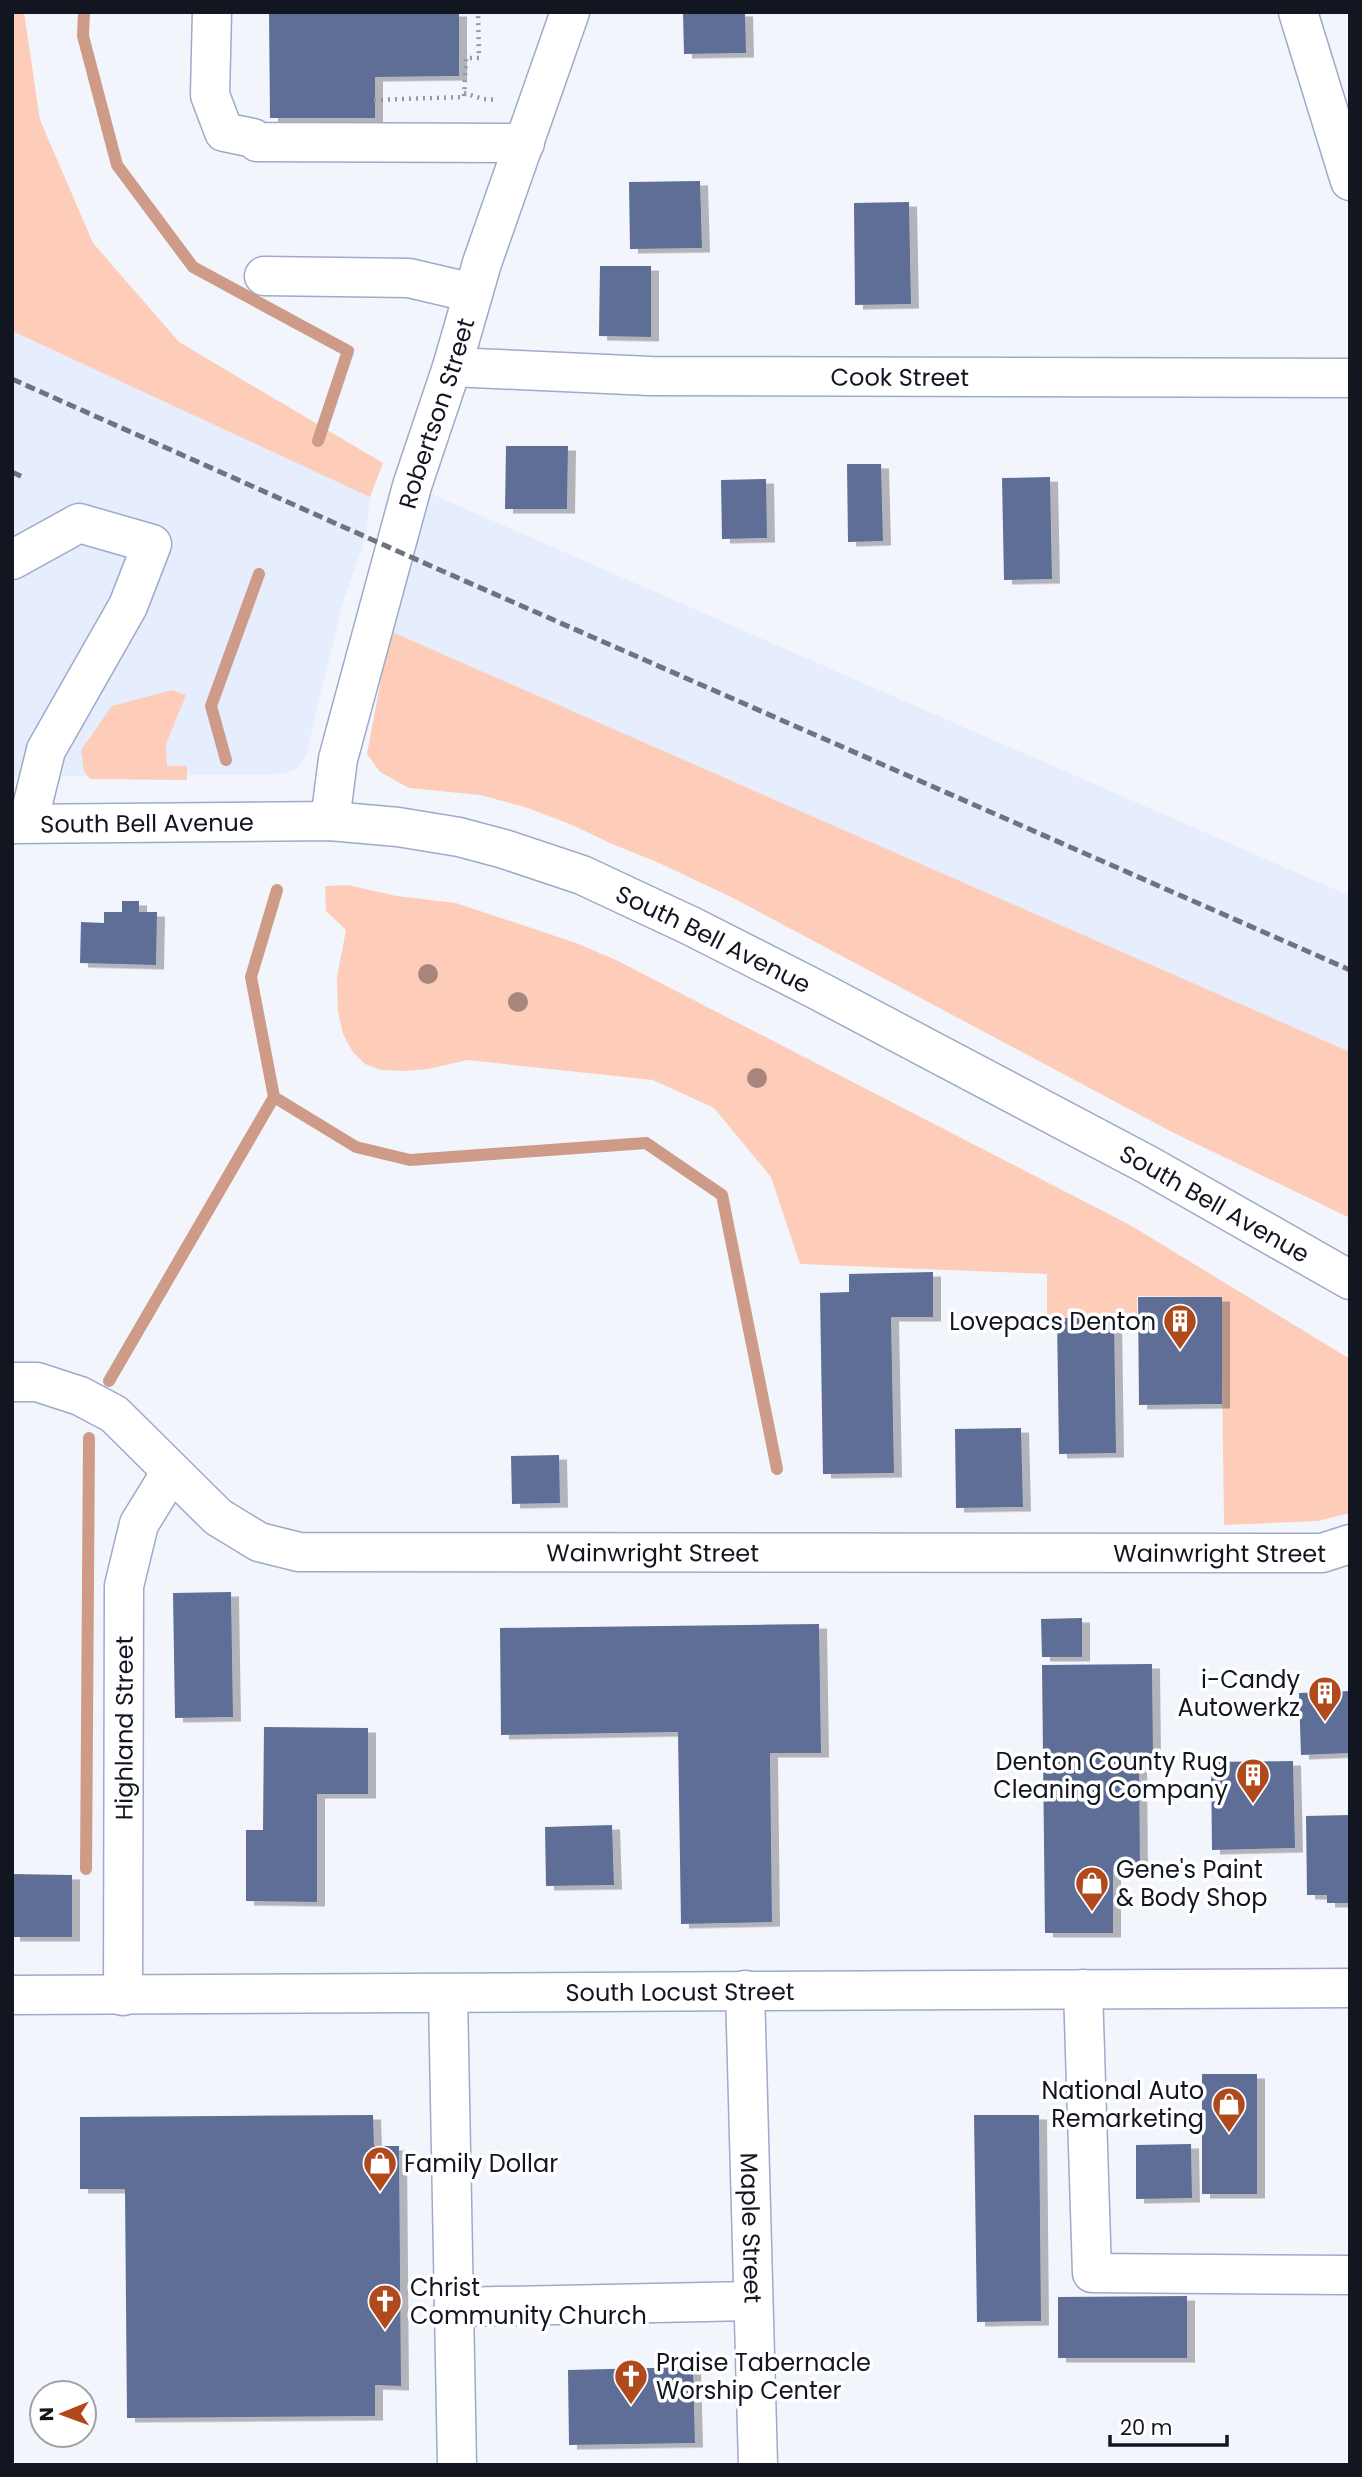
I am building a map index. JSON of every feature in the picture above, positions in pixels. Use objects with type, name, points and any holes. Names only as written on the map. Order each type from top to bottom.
[{"type":"street","points":[[212,12],[210,95],[224,132],[253,138],[257,142],[525,143]]},
{"type":"street","name":"Robertson Street","points":[[330,821],[338,759],[412,486],[452,367],[473,293],[570,12]]},
{"type":"street","points":[[1298,12],[1350,181]]},
{"type":"street","points":[[264,276],[409,278],[473,293]]},
{"type":"street","name":"Cook Street","points":[[452,367],[650,376],[1350,378]]},
{"type":"street","points":[[12,561],[79,523],[152,544],[128,606],[46,750],[20,823]]},
{"type":"street","name":"South Bell Avenue","points":[[20,823],[330,821],[398,827],[458,836],[582,875],[817,990],[1148,1165],[1350,1280]]},
{"type":"street","name":"Wainwright Street","points":[[12,1382],[37,1382],[80,1396],[114,1414],[218,1517],[259,1542],[299,1552],[1321,1553],[1350,1544]]},
{"type":"street","name":"Highland Street","points":[[123,1996],[124,1586],[139,1524],[171,1472]]},
{"type":"street","name":"South Locust Street","points":[[12,1995],[1350,1988]]},
{"type":"street","points":[[1083,1989],[1093,2273],[1350,2275]]},
{"type":"street","name":"Maple Street","points":[[745,1990],[758,2465]]},
{"type":"street","points":[[448,1994],[457,2465]]},
{"type":"street","points":[[454,2307],[753,2301]]},
{"type":"path","points":[[374,100],[464,97],[466,58],[479,58],[478,12]]},
{"type":"path","points":[[464,93],[498,100]]},
{"type":"shaded area","points":[[12,12],[24,12],[40,120],[93,243],[179,342],[383,463],[370,497],[12,331]]},
{"type":"shaded area","points":[[12,331],[370,497],[366,537],[342,605],[306,755],[296,769],[283,774],[12,777]]},
{"type":"shaded area","points":[[427,492],[1350,896],[1350,1052],[390,631]]},
{"type":"shaded area","points":[[390,631],[1350,1052],[1350,1218],[1172,1132],[733,898],[657,862],[525,807],[480,795],[409,788],[380,772],[367,754]]},
{"type":"shaded area","points":[[172,690],[186,695],[166,744],[167,766],[187,766],[187,780],[90,779],[84,771],[81,750],[112,706]]},
{"type":"shaded area","points":[[348,885],[396,896],[456,903],[576,943],[616,960],[1130,1225],[1350,1359],[1350,1513],[1318,1521],[1224,1525],[1221,1297],[1137,1296],[1137,1316],[1047,1318],[1047,1274],[800,1264],[771,1177],[714,1108],[653,1080],[467,1060],[429,1069],[404,1071],[381,1070],[365,1064],[352,1051],[343,1034],[338,1012],[337,977],[346,930],[326,911],[325,886]]},
{"type":"building","points":[[269,12],[459,12],[459,76],[375,77],[375,118],[270,118]]},
{"type":"building","points":[[683,12],[745,12],[746,53],[684,54]]},
{"type":"building","points":[[700,181],[702,248],[630,249],[629,182]]},
{"type":"building","points":[[909,202],[911,304],[855,305],[854,203]]},
{"type":"building","points":[[600,266],[651,266],[651,337],[599,336]]},
{"type":"building","points":[[506,446],[568,446],[567,509],[505,509]]},
{"type":"building","points":[[847,464],[881,464],[883,541],[848,542]]},
{"type":"building","points":[[1050,477],[1052,579],[1004,580],[1002,478]]},
{"type":"building","points":[[766,479],[767,538],[722,539],[721,480]]},
{"type":"building","points":[[122,901],[139,901],[139,912],[157,912],[156,965],[80,963],[81,922],[104,923],[104,912],[122,912]]},
{"type":"building","points":[[933,1272],[933,1317],[891,1317],[894,1473],[823,1474],[820,1293],[849,1292],[849,1274]]},
{"type":"building","name":"Lovepacs Denton","points":[[1138,1297],[1222,1297],[1222,1404],[1139,1405]]},
{"type":"building","points":[[1114,1317],[1116,1453],[1059,1454],[1057,1318]]},
{"type":"building","points":[[1021,1428],[1023,1507],[956,1508],[955,1429]]},
{"type":"building","points":[[559,1455],[560,1503],[512,1504],[511,1456]]},
{"type":"building","points":[[231,1592],[233,1717],[175,1718],[173,1593]]},
{"type":"building","points":[[1082,1618],[1082,1657],[1042,1657],[1041,1619]]},
{"type":"building","points":[[819,1624],[821,1753],[770,1753],[772,1922],[681,1924],[678,1732],[501,1735],[500,1628]]},
{"type":"building","points":[[1152,1664],[1153,1756],[1139,1756],[1140,1870],[1113,1870],[1113,1933],[1045,1933],[1042,1665]]},
{"type":"building","name":"i-Candy Autowerkz","points":[[1350,1691],[1350,1753],[1301,1755],[1299,1693]]},
{"type":"building","points":[[264,1727],[368,1728],[368,1794],[317,1794],[317,1902],[246,1901],[246,1830],[263,1830]]},
{"type":"building","name":"Denton County Rug Cleaning Company","points":[[1293,1761],[1295,1848],[1212,1850],[1211,1762]]},
{"type":"building","points":[[1350,1815],[1350,1903],[1327,1903],[1327,1895],[1307,1895],[1306,1816]]},
{"type":"building","points":[[612,1825],[614,1885],[546,1886],[545,1827]]},
{"type":"building","points":[[12,1874],[72,1875],[72,1937],[12,1937]]},
{"type":"building","name":"National Auto Remarketing","points":[[1202,2074],[1257,2074],[1257,2194],[1202,2194]]},
{"type":"building","points":[[373,2115],[374,2146],[399,2146],[401,2386],[375,2385],[375,2416],[127,2418],[125,2189],[80,2189],[80,2117]]},
{"type":"building","points":[[974,2115],[1039,2115],[1041,2321],[977,2322]]},
{"type":"building","points":[[1191,2144],[1192,2198],[1136,2199],[1136,2145]]},
{"type":"building","points":[[1187,2296],[1187,2358],[1058,2358],[1058,2297]]},
{"type":"building","name":"Praise Tabernacle Worship Center","points":[[693,2367],[695,2443],[569,2445],[568,2370]]},
{"type":"waterway","points":[[84,12],[83,36],[117,165],[193,267],[348,351],[318,441]]},
{"type":"waterway","points":[[226,760],[211,706],[259,574]]},
{"type":"waterway","points":[[277,890],[251,977],[274,1097],[356,1147],[410,1160],[646,1143],[722,1195],[777,1469]]},
{"type":"waterway","points":[[109,1381],[274,1097]]},
{"type":"waterway","points":[[86,1869],[89,1438]]},
{"type":"railway","points":[[12,379],[1350,970]]},
{"type":"railway","points":[[12,472],[25,478]]},
{"type":"place","name":"Lovepacs Denton","points":[[1180,1351]]},
{"type":"place","name":"i-Candy Autowerkz","points":[[1325,1723]]},
{"type":"place","name":"Denton County Rug Cleaning Company","points":[[1253,1805]]},
{"type":"place","name":"Gene's Paint & Body Shop","points":[[1092,1913]]},
{"type":"place","name":"National Auto Remarketing","points":[[1229,2134]]},
{"type":"place","name":"Family Dollar","points":[[380,2193]]},
{"type":"place","name":"Christ Community Church","points":[[385,2331]]},
{"type":"place","name":"Praise Tabernacle Worship Center","points":[[631,2406]]}]
